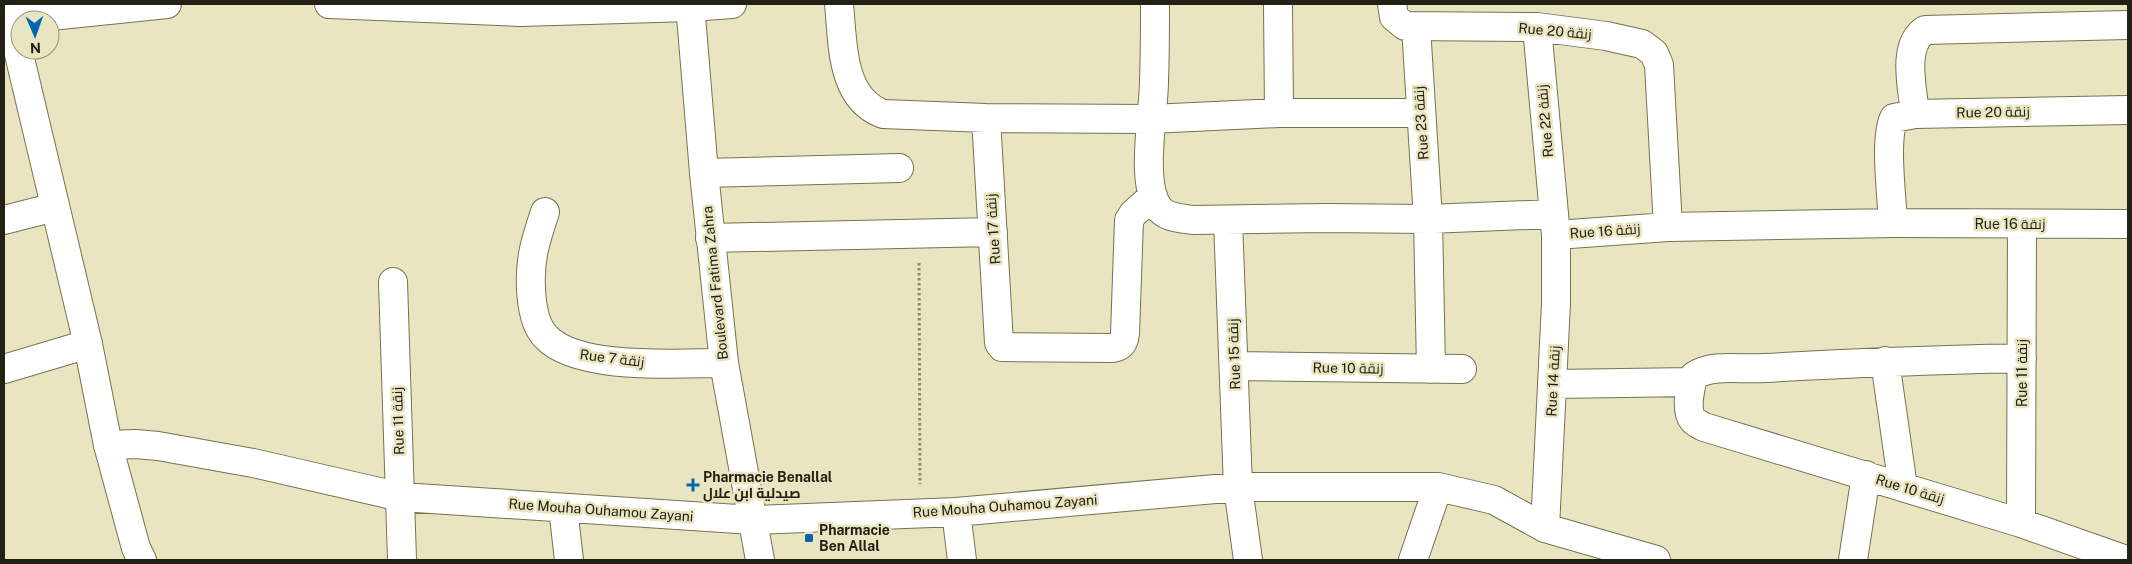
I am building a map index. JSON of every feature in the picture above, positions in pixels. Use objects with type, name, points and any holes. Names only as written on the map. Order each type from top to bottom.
[{"type":"street","points":[[142,560],[136,548],[108,445],[88,344],[9,12],[167,4]]},
{"type":"street","points":[[329,4],[521,8],[732,4]]},
{"type":"street","points":[[839,4],[845,65],[853,87],[869,109],[882,114],[986,118],[1151,119],[1280,113],[1420,113]]},
{"type":"street","points":[[1153,196],[1149,154],[1154,83],[1155,4]]},
{"type":"street","points":[[1278,4],[1280,113]]},
{"type":"street","points":[[1392,4],[1394,17],[1398,22],[1405,26],[1416,27]]},
{"type":"street","name":"Boulevard Fatima Zahra","points":[[690,6],[710,238],[724,363],[760,560]]},
{"type":"street","points":[[1915,114],[1911,62],[1913,46],[1925,30],[2128,25]]},
{"type":"street","name":"Rue 20 زنقة","points":[[1416,27],[1537,27],[1606,36],[1642,44],[1654,53],[1660,65],[1662,88],[1668,227]]},
{"type":"street","name":"Rue 23 زنقة","points":[[1416,27],[1428,219],[1431,369]]},
{"type":"street","name":"Rue 22 زنقة","points":[[1537,27],[1555,225]]},
{"type":"street","name":"Rue 20 زنقة","points":[[1893,223],[1890,153],[1894,118],[1915,114],[2128,110]]},
{"type":"street","name":"Rue 17 زنقة","points":[[986,118],[1000,340],[1002,347],[1005,349],[1118,347],[1122,344],[1125,334],[1129,220],[1136,210],[1153,196]]},
{"type":"street","points":[[704,173],[899,168]]},
{"type":"street","name":"Rue 16 زنقة","points":[[1153,196],[1158,208],[1171,216],[1192,220],[1428,219],[1555,225],[1668,227],[1893,223],[2128,224]]},
{"type":"street","points":[[4,220],[55,206]]},
{"type":"street","name":"Rue 7 زنقة","points":[[545,212],[534,250],[531,287],[534,315],[545,337],[565,352],[602,360],[653,364],[724,363]]},
{"type":"street","name":"Rue 15 زنقة","points":[[1228,220],[1238,487],[1248,560]]},
{"type":"street","name":"Rue 11 زنقة","points":[[2021,523],[2022,224]]},
{"type":"street","name":"Rue 14 زنقة","points":[[1546,528],[1556,303],[1555,225]]},
{"type":"street","points":[[710,238],[993,232]]},
{"type":"street","name":"Rue 11 زنقة","points":[[393,282],[402,560]]},
{"type":"street","points":[[4,369],[88,344]]},
{"type":"street","points":[[1553,384],[1692,382],[1694,376],[1701,371],[1711,369],[1751,369],[1885,361],[2022,358]]},
{"type":"street","points":[[1885,361],[1903,487]]},
{"type":"street","name":"Rue 10 زنقة","points":[[1234,366],[1462,369]]},
{"type":"street","name":"Rue 10 زنقة","points":[[1692,382],[1690,411],[1693,421],[1704,427],[2021,523],[2126,560]]},
{"type":"street","name":"Rue Mouha Ouhamou Zayani","points":[[108,445],[136,444],[158,446],[253,463],[401,497],[754,520],[956,512],[1238,487],[1438,487],[1494,500],[1546,528],[1656,560]]},
{"type":"street","points":[[1853,560],[1866,476]]},
{"type":"street","points":[[1413,560],[1438,487]]},
{"type":"street","points":[[563,508],[569,560]]},
{"type":"street","points":[[956,512],[962,560]]},
{"type":"path","points":[[919,233],[920,512]]},
{"type":"place","name":"Pharmacie Benallal صيدلية ابن علال","points":[[693,485]]},
{"type":"place","name":"Pharmacie Ben Allal","points":[[809,538]]}]
